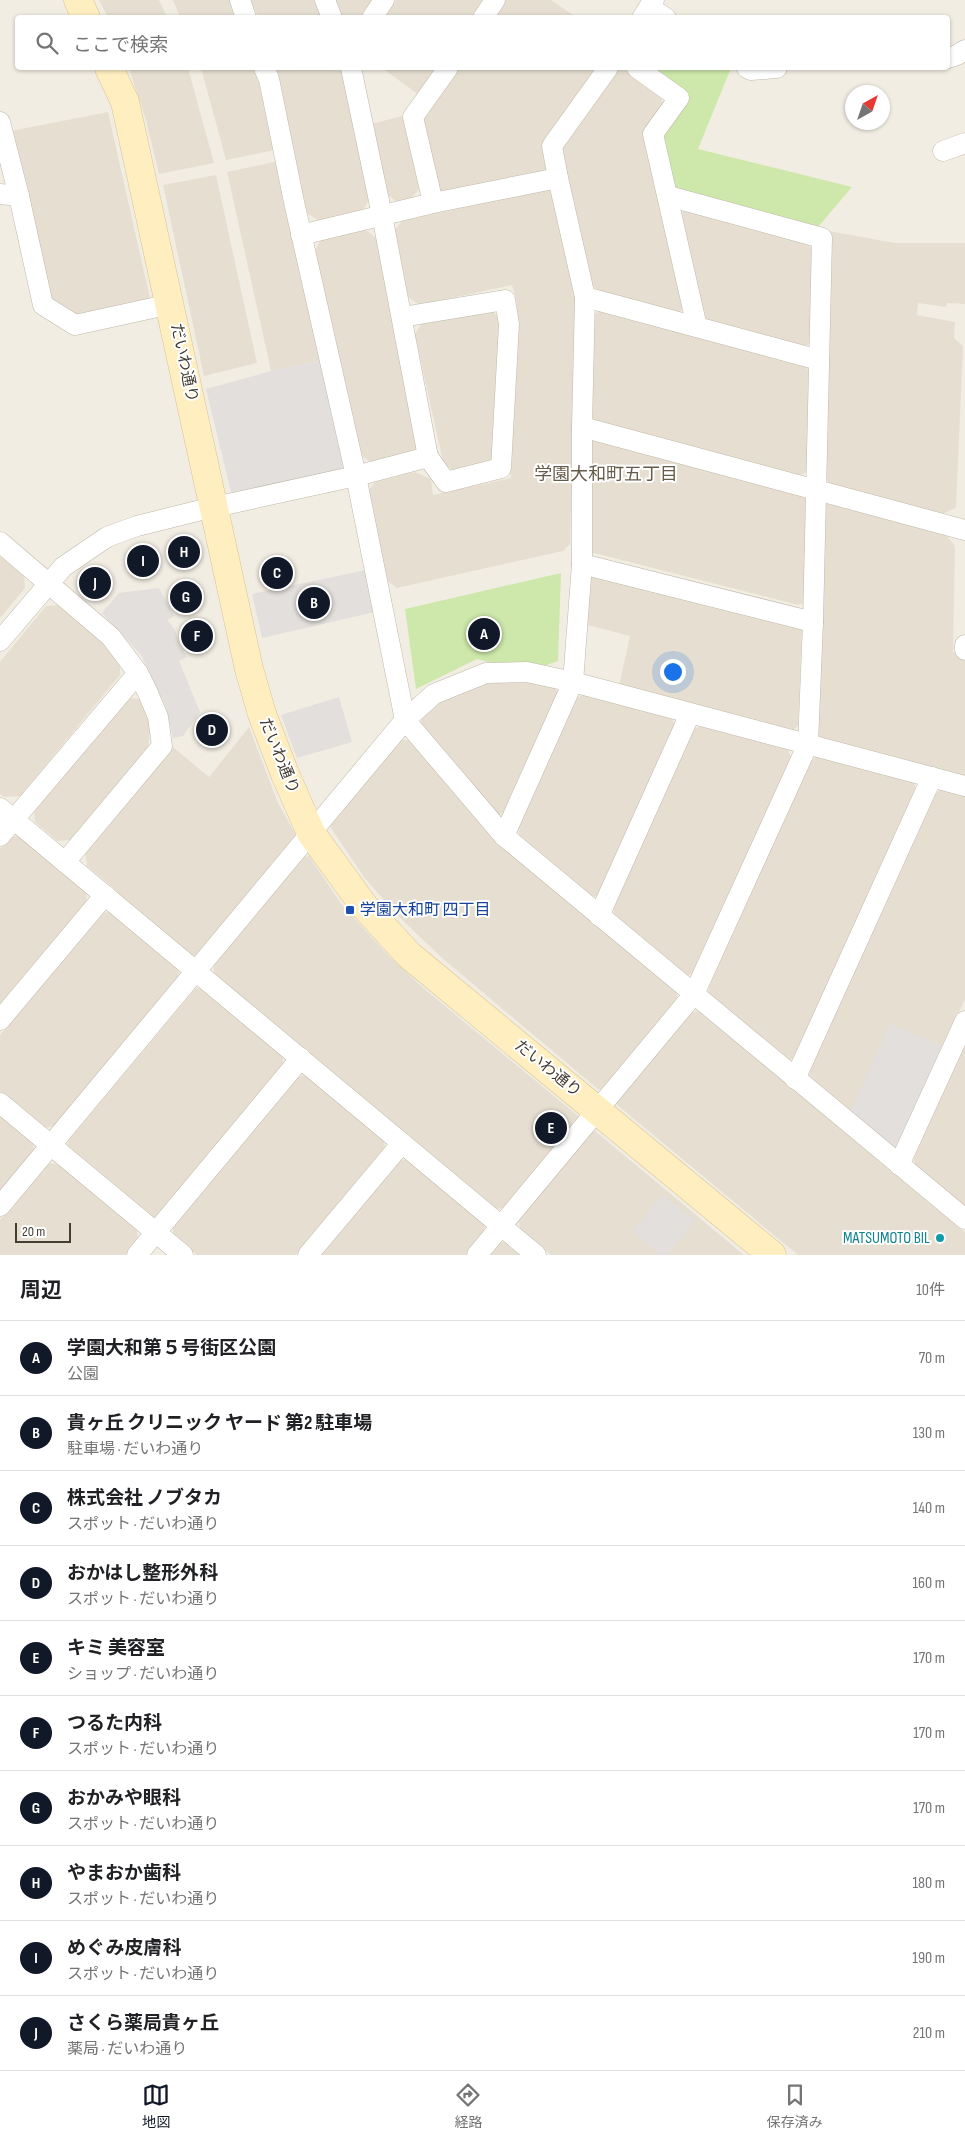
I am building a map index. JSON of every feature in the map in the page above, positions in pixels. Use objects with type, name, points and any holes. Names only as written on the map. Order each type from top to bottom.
[{"type":"street","points":[[78,0],[85,15]]},
{"type":"street","points":[[240,0],[245,15]]},
{"type":"street","points":[[325,0],[331,15]]},
{"type":"street","points":[[374,15],[384,0]]},
{"type":"street","points":[[485,15],[495,0]]},
{"type":"street","points":[[648,8],[661,15]]},
{"type":"street","points":[[950,57],[965,50]]},
{"type":"street","name":"だいわ通り","points":[[110,70],[125,102],[171,304],[247,660],[262,714],[285,774],[311,833],[364,906],[409,955],[772,1255]]},
{"type":"street","points":[[265,70],[269,79],[301,235],[356,476],[405,720],[504,836],[965,1219]]},
{"type":"street","points":[[351,70],[382,215],[428,457],[446,482],[501,468],[509,324],[505,300],[402,317]]},
{"type":"street","points":[[433,203],[413,118],[447,70]]},
{"type":"street","points":[[504,836],[573,682],[582,564],[582,427],[585,297],[552,146],[607,70]]},
{"type":"street","points":[[640,70],[679,98],[653,134],[697,327]]},
{"type":"street","points":[[0,122],[10,195],[43,305],[75,325],[171,304]]},
{"type":"street","points":[[943,151],[965,143]]},
{"type":"street","points":[[301,235],[433,203],[558,178]]},
{"type":"street","points":[[477,1255],[694,994],[808,744],[813,622],[814,489],[822,238],[668,196]]},
{"type":"street","points":[[585,297],[819,360]]},
{"type":"street","points":[[582,427],[965,530]]},
{"type":"street","points":[[0,641],[48,582],[63,567],[107,537],[137,526],[356,476],[428,457]]},
{"type":"street","points":[[0,542],[111,637],[138,673],[158,717],[162,746],[65,862]]},
{"type":"street","points":[[582,564],[813,622]]},
{"type":"street","points":[[0,1206],[405,720],[434,694],[486,673],[527,672],[573,682],[965,786]]},
{"type":"street","points":[[0,836],[7,814],[138,673]]},
{"type":"street","points":[[599,916],[690,714]]},
{"type":"street","points":[[795,1079],[932,777]]},
{"type":"street","points":[[7,814],[536,1255]]},
{"type":"street","points":[[0,1020],[105,895]]},
{"type":"street","points":[[899,1165],[965,1021]]},
{"type":"street","points":[[137,1255],[301,1058]]},
{"type":"street","points":[[0,1103],[183,1255]]},
{"type":"street","points":[[308,1255],[402,1143]]},
{"type":"shaded area","points":[[99,0],[159,0],[166,15],[107,15]]},
{"type":"shaded area","points":[[173,0],[231,0],[237,15],[179,15]]},
{"type":"shaded area","points":[[250,0],[314,0],[321,15],[257,15]]},
{"type":"shaded area","points":[[332,0],[374,0],[363,15],[338,15]]},
{"type":"shaded area","points":[[396,0],[485,0],[474,15],[386,15]]},
{"type":"shaded area","points":[[505,0],[551,0],[573,15],[495,15]]},
{"type":"shaded area","points":[[130,70],[189,70],[214,163],[159,174],[146,120]]},
{"type":"shaded area","points":[[202,70],[255,70],[275,150],[226,160]]},
{"type":"shaded area","points":[[274,70],[342,70],[370,198],[362,212],[319,221],[307,213]]},
{"type":"shaded area","points":[[385,70],[437,70],[419,95]]},
{"type":"shaded area","points":[[456,70],[596,70],[548,168],[543,174],[438,193],[421,120]]},
{"type":"shaded area","points":[[615,70],[625,70],[662,99],[683,309],[678,313],[600,294],[590,282],[561,147]]},
{"type":"shaded area","points":[[108,112],[151,303],[75,320],[49,303],[11,131]]},
{"type":"shaded area","points":[[402,116],[419,189],[409,201],[399,203],[389,196],[371,124]]},
{"type":"shaded area","points":[[278,161],[322,360],[271,371],[227,172]]},
{"type":"shaded area","points":[[216,175],[257,363],[204,376],[163,185]]},
{"type":"shaded area","points":[[547,189],[554,194],[576,300],[570,544],[563,551],[397,588],[387,581],[367,492],[375,482],[415,472],[431,479],[433,495],[511,478],[517,304],[512,285],[419,305],[407,296],[393,232],[402,221]]},
{"type":"shaded area","points":[[684,211],[806,243],[812,249],[810,344],[804,346],[708,323],[703,316],[680,215]]},
{"type":"shaded area","points":[[365,229],[376,238],[421,442],[413,453],[371,462],[360,455],[315,251],[321,239]]},
{"type":"shaded area","points":[[829,231],[895,243],[965,243],[965,304],[947,303],[946,307],[918,303],[917,315],[955,322],[954,338],[963,346],[956,508],[942,514],[829,483],[824,474]]},
{"type":"shaded area","points":[[487,309],[499,316],[496,454],[486,467],[455,472],[443,462],[415,334],[422,323]]},
{"type":"shaded area","points":[[599,311],[805,364],[809,372],[808,472],[799,475],[597,423],[591,416],[593,316]]},
{"type":"shaded area","points":[[322,360],[345,463],[340,472],[232,496],[206,389],[271,371]]},
{"type":"shaded area","points":[[593,438],[800,492],[806,500],[804,603],[798,605],[590,552],[589,442]]},
{"type":"shaded area","points":[[828,501],[944,532],[955,546],[953,652],[965,655],[965,778],[821,740],[816,734],[823,505]]},
{"type":"shaded area","points":[[0,554],[24,574],[25,588],[0,618]]},
{"type":"shaded area","points":[[590,569],[802,629],[798,725],[792,732],[619,686],[630,636],[584,624]]},
{"type":"shaded area","points":[[366,570],[375,612],[262,638],[252,594]]},
{"type":"shaded area","points":[[159,588],[174,616],[167,620],[175,630],[180,646],[187,657],[179,661],[200,712],[183,736],[173,738],[166,707],[141,655],[102,613],[119,593]]},
{"type":"shaded area","points":[[61,605],[101,637],[120,659],[120,675],[20,796],[4,797],[0,794],[0,662],[46,606]]},
{"type":"shaded area","points":[[528,682],[555,687],[558,695],[504,813],[497,815],[421,726],[421,718],[440,702],[477,685]]},
{"type":"shaded area","points":[[583,695],[671,717],[675,725],[598,896],[590,897],[520,838],[518,827],[577,698]]},
{"type":"shaded area","points":[[339,697],[352,742],[297,758],[281,715]]},
{"type":"shaded area","points":[[126,698],[142,699],[150,728],[148,748],[71,840],[57,841],[35,822],[34,809]]},
{"type":"shaded area","points":[[702,726],[788,749],[791,757],[694,973],[686,976],[615,917],[613,908],[693,729]]},
{"type":"shaded area","points":[[249,727],[278,803],[297,837],[198,955],[189,956],[118,896],[117,891],[87,866],[85,851],[173,747],[209,777]]},
{"type":"shaded area","points":[[401,740],[410,740],[676,991],[678,1001],[604,1089],[599,1090],[442,958],[397,915],[364,877],[331,828],[331,824]]},
{"type":"shaded area","points":[[816,757],[914,782],[916,790],[794,1059],[788,1060],[708,993],[709,986],[810,762]]},
{"type":"shaded area","points":[[941,789],[965,796],[965,999],[899,1144],[892,1147],[810,1079],[809,1069],[934,795]]},
{"type":"shaded area","points":[[19,836],[86,892],[87,902],[0,1006],[0,849],[10,837]]},
{"type":"shaded area","points":[[309,856],[342,905],[389,956],[422,987],[578,1116],[577,1121],[504,1208],[496,1209],[214,973],[214,965],[304,857]]},
{"type":"shaded area","points":[[111,912],[178,968],[179,978],[55,1126],[44,1128],[0,1091],[0,1035],[102,913]]},
{"type":"shaded area","points":[[196,988],[204,989],[282,1055],[284,1065],[156,1217],[151,1217],[68,1147],[68,1141]]},
{"type":"shaded area","points":[[700,1011],[965,1232],[965,1255],[798,1255],[616,1104],[617,1100],[692,1012]]},
{"type":"shaded area","points":[[890,1023],[943,1046],[898,1147],[891,1147],[850,1113]]},
{"type":"shaded area","points":[[965,1043],[965,1206],[916,1167],[913,1157]]},
{"type":"shaded area","points":[[307,1075],[384,1140],[385,1149],[296,1255],[197,1255],[173,1235],[173,1226],[298,1076]]},
{"type":"shaded area","points":[[0,1115],[33,1143],[34,1151],[0,1192]]},
{"type":"shaded area","points":[[595,1131],[744,1255],[551,1255],[520,1229],[519,1221],[591,1132]]},
{"type":"shaded area","points":[[399,1160],[409,1160],[484,1223],[485,1233],[466,1255],[319,1255]]},
{"type":"shaded area","points":[[48,1163],[59,1164],[137,1229],[138,1239],[125,1255],[0,1255],[0,1220]]},
{"type":"shaded area","points":[[662,1195],[695,1220],[667,1255],[660,1255],[632,1231]]},
{"type":"shaded area","points":[[507,1242],[523,1255],[489,1255],[499,1243]]},
{"type":"green space","points":[[655,70],[730,70],[698,149],[852,187],[818,227],[680,190],[673,185],[662,138],[687,100]]},
{"type":"green space","points":[[561,573],[558,661],[527,672],[477,659],[416,689],[405,609]]},
{"type":"place","name":"やまおか歯科","points":[[184,552]]},
{"type":"place","name":"めぐみ皮膚科","points":[[143,561]]},
{"type":"place","name":"株式会社 ノブタカ","points":[[277,573]]},
{"type":"place","name":"さくら薬局貴ヶ丘","points":[[95,583]]},
{"type":"place","name":"おかみや眼科","points":[[186,597]]},
{"type":"place","name":"貴ヶ丘 クリニック ヤード 第2 駐車場","points":[[314,603]]},
{"type":"place","name":"学園大和第５号街区公園","points":[[484,634]]},
{"type":"place","name":"つるた内科","points":[[197,636]]},
{"type":"place","name":"おかはし整形外科","points":[[212,730]]},
{"type":"place","name":"学園大和町 四丁目","points":[[350,910]]},
{"type":"place","name":"キミ 美容室","points":[[551,1128]]},
{"type":"place","name":"MATSUMOTO BIL","points":[[940,1238]]},
{"type":"district","name":"学園大和町五丁目","points":[[606,474]]}]
